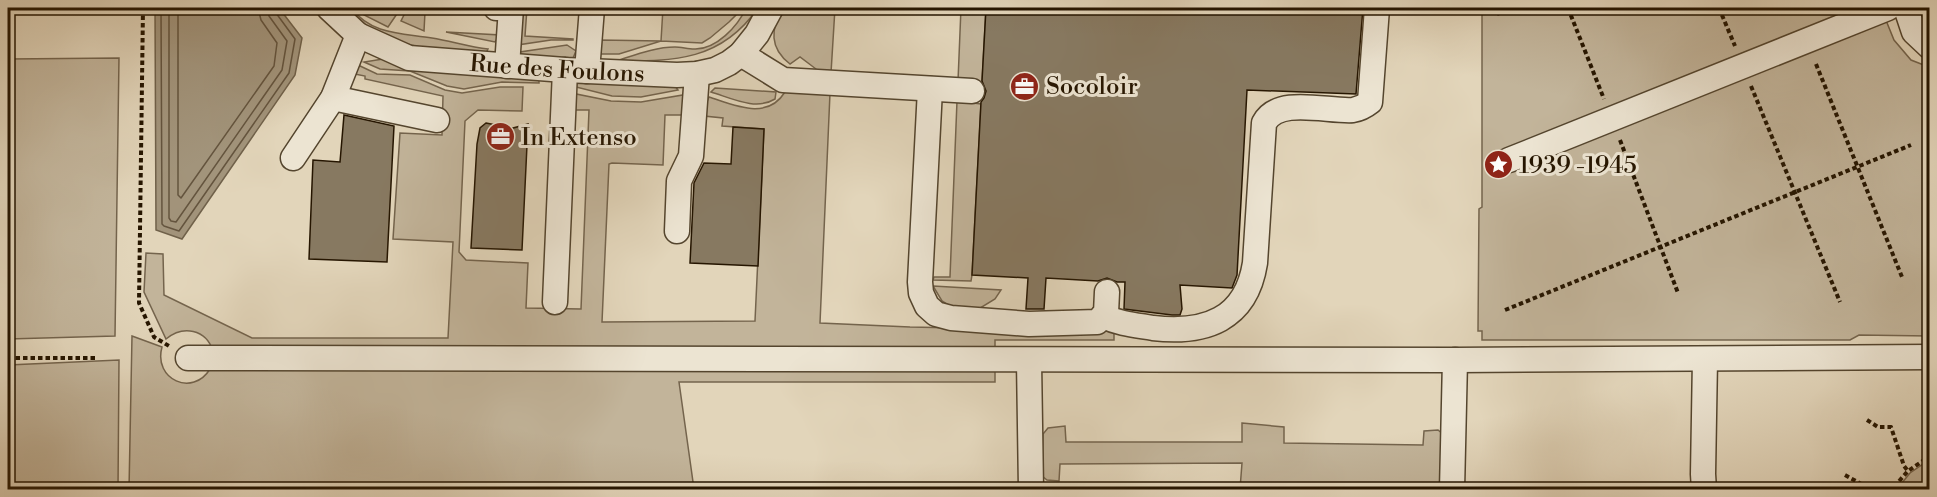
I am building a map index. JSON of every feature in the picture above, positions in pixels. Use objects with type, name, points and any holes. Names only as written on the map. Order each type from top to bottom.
[{"type":"street","name":"Rue des Foulons","points":[[329,8],[358,35],[409,58],[576,71],[677,75],[715,70],[729,63],[741,54],[757,34],[771,8]]},
{"type":"street","points":[[496,8],[511,8],[507,66]]},
{"type":"street","points":[[555,302],[576,71],[592,8]]},
{"type":"street","points":[[1103,316],[1119,323],[1172,330],[1207,325],[1227,317],[1239,306],[1253,278],[1256,263],[1264,123],[1267,117],[1287,108],[1354,110],[1370,102],[1377,8]]},
{"type":"street","points":[[1509,160],[1888,8]]},
{"type":"street","points":[[1906,8],[1914,32],[1929,47]]},
{"type":"street","points":[[292,158],[333,99],[358,35]]},
{"type":"street","points":[[741,54],[783,80],[972,91]]},
{"type":"street","points":[[677,231],[679,181],[691,156],[697,74]]},
{"type":"street","points":[[930,89],[920,282],[921,293],[927,306],[936,314],[951,318],[1029,324],[1097,322],[1106,313],[1107,292]]},
{"type":"street","points":[[333,99],[437,120]]},
{"type":"street","points":[[188,358],[1029,361],[1929,357]]},
{"type":"street","points":[[1704,489],[1702,474],[1705,358]]},
{"type":"street","points":[[1452,489],[1455,360]]},
{"type":"street","points":[[1029,361],[1031,489]]},
{"type":"path","points":[[143,8],[139,303],[154,337],[188,358]]},
{"type":"path","points":[[1497,14],[1514,8]]},
{"type":"path","points":[[1568,8],[1678,293]]},
{"type":"path","points":[[1719,8],[1840,302]]},
{"type":"path","points":[[1816,64],[1902,277]]},
{"type":"path","points":[[1505,310],[1911,145]]},
{"type":"path","points":[[8,358],[98,358]]},
{"type":"path","points":[[1867,420],[1878,427],[1891,427],[1904,466],[1908,471]]},
{"type":"path","points":[[1845,475],[1863,485],[1893,488],[1908,471],[1929,456]]},
{"type":"shaded area","points":[[344,8],[351,8],[368,23],[388,31],[488,49],[486,53],[410,45],[378,32]]},
{"type":"shaded area","points":[[357,8],[401,8],[388,27],[364,15]]},
{"type":"shaded area","points":[[519,8],[527,8],[525,36],[573,40],[551,40],[517,45]]},
{"type":"shaded area","points":[[663,8],[738,8],[736,15],[729,22],[702,43],[661,41]]},
{"type":"shaded area","points":[[746,8],[758,8],[728,39],[712,48],[677,58],[616,61],[660,48],[694,49],[710,46],[732,29]]},
{"type":"shaded area","points":[[782,8],[835,8],[831,73],[816,72],[816,69],[800,57],[790,64],[783,58],[775,45],[774,38],[776,23]]},
{"type":"shaded area","points":[[961,8],[986,8],[982,82],[958,81]]},
{"type":"shaded area","points":[[1482,8],[1881,8],[1894,40],[1911,60],[1929,67],[1929,336],[1859,335],[1850,340],[1482,340],[1482,331],[1478,331],[1479,209],[1482,207]]},
{"type":"shaded area","points":[[406,11],[425,12],[424,31],[401,21]]},
{"type":"shaded area","points":[[446,32],[500,35],[495,42]]},
{"type":"shaded area","points":[[600,40],[661,41],[619,54],[600,54]]},
{"type":"shaded area","points":[[567,45],[576,51],[573,58],[519,56],[520,52]]},
{"type":"shaded area","points":[[119,58],[115,336],[8,339],[8,59]]},
{"type":"shaded area","points":[[383,59],[539,79],[539,83],[502,82],[464,89],[447,86],[410,71],[380,69],[364,62]]},
{"type":"shaded area","points":[[358,65],[377,74],[410,75],[445,90],[462,93],[500,87],[523,87],[522,111],[478,110],[465,121],[459,252],[466,260],[528,263],[526,308],[581,309],[589,110],[575,110],[576,94],[611,101],[641,102],[683,95],[683,115],[665,115],[663,165],[609,164],[602,322],[755,321],[764,129],[722,126],[723,118],[704,116],[704,109],[709,97],[739,107],[760,108],[778,101],[785,92],[830,93],[820,323],[1096,331],[1114,326],[1114,340],[995,340],[995,350],[213,351],[205,338],[193,332],[180,332],[166,339],[144,292],[146,253],[163,254],[164,295],[252,338],[448,338],[453,242],[393,239],[400,133],[442,135],[443,96],[365,79],[365,76],[350,73]]},
{"type":"shaded area","points":[[577,81],[675,86],[678,90],[641,97],[612,96],[576,87]]},
{"type":"shaded area","points":[[715,88],[776,92],[775,99],[752,104],[711,92]]},
{"type":"shaded area","points":[[957,101],[981,104],[972,275],[971,281],[933,280],[934,277],[950,277]]},
{"type":"shaded area","points":[[933,286],[1001,290],[995,299],[977,310],[953,308],[942,301]]},
{"type":"shaded area","points":[[132,336],[162,347],[163,368],[176,381],[185,383],[194,382],[203,377],[210,369],[995,366],[995,382],[679,382],[694,489],[129,490]]},
{"type":"shaded area","points":[[119,360],[118,489],[8,489],[8,365]]},
{"type":"shaded area","points":[[1242,423],[1284,427],[1284,443],[1423,445],[1424,431],[1438,430],[1444,435],[1445,489],[1240,489],[1242,463],[1060,464],[1059,481],[1047,480],[1042,476],[1043,434],[1048,428],[1065,426],[1066,442],[1242,442]]},
{"type":"shaded area","points":[[1929,460],[1929,489],[1897,489],[1910,473]]},
{"type":"water","points":[[155,8],[279,8],[302,38],[295,75],[182,239],[156,230]]},
{"type":"building","points":[[986,8],[1363,8],[1356,94],[1247,90],[1237,275],[1232,288],[1180,285],[1182,309],[1180,315],[1172,315],[1124,309],[1125,282],[1107,278],[1098,281],[1046,278],[1044,309],[1026,309],[1028,278],[972,275],[981,102],[986,91],[982,81]]},
{"type":"building","points":[[344,115],[394,126],[387,262],[309,259],[313,160],[340,162]]},
{"type":"building","points":[[486,123],[496,125],[502,131],[528,124],[522,250],[471,248],[477,144],[480,128]]},
{"type":"building","points":[[733,127],[764,129],[758,266],[690,263],[694,183],[704,163],[731,164]]},
{"type":"place","name":"Socoloir","points":[[1025,86]]},
{"type":"place","name":"In Extenso","points":[[500,137]]},
{"type":"place","name":"1939 -1945","points":[[1498,165]]}]
